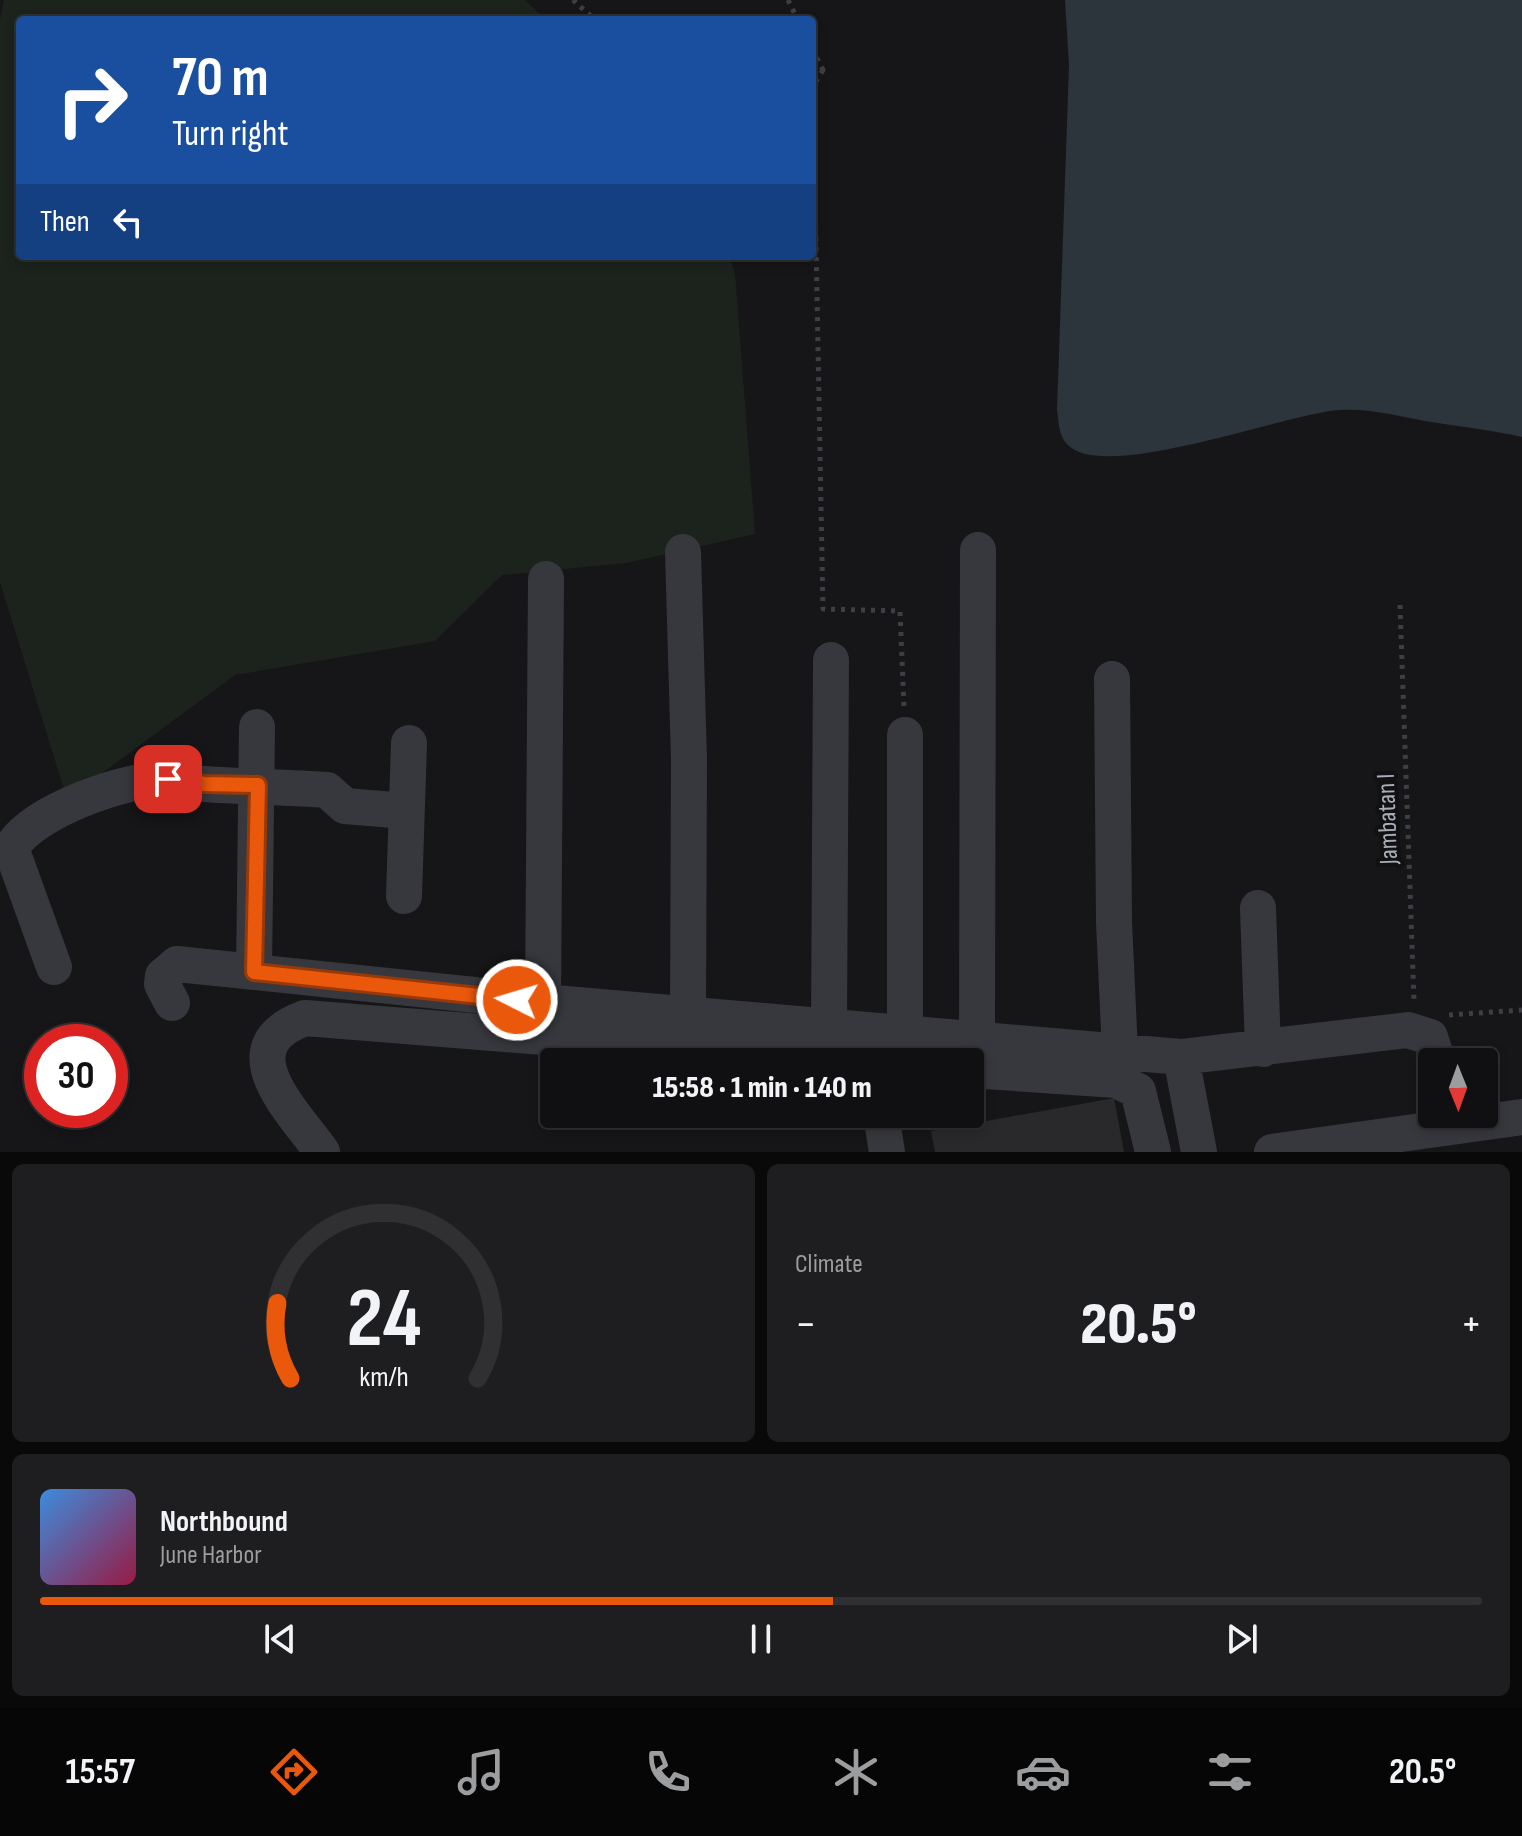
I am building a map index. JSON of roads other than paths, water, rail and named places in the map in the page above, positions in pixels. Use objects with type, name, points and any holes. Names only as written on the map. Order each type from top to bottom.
[{"type":"street","points":[[974,1048],[978,550]]},
{"type":"street","points":[[683,552],[689,760],[688,1015]]},
{"type":"street","points":[[543,1002],[546,579]]},
{"type":"street","points":[[829,1028],[831,660]]},
{"type":"street","points":[[1112,679],[1114,922],[1120,1052]]},
{"type":"street","points":[[254,972],[257,727]]},
{"type":"street","points":[[905,735],[905,1035]]},
{"type":"street","points":[[404,896],[409,743]]},
{"type":"street","points":[[54,967],[6,850],[39,820],[131,783],[168,779],[205,784],[327,790],[345,806],[406,811]]},
{"type":"street","points":[[1258,908],[1263,1049]]},
{"type":"street","points":[[172,1003],[162,984],[163,976],[177,964],[905,1035],[950,1048]]},
{"type":"street","points":[[322,1152],[268,1076],[267,1057],[273,1037],[288,1024],[305,1018],[680,1048]]},
{"type":"street","points":[[984,1055],[1120,1052],[1181,1057],[1263,1049],[1426,1043]]},
{"type":"street","points":[[984,1057],[1116,1080],[1138,1091],[1153,1152]]},
{"type":"street","points":[[1181,1057],[1199,1152]]},
{"type":"street","points":[[1272,1152],[1449,1131],[1522,1117]]},
{"type":"street","points":[[883,1128],[887,1152]]}]
